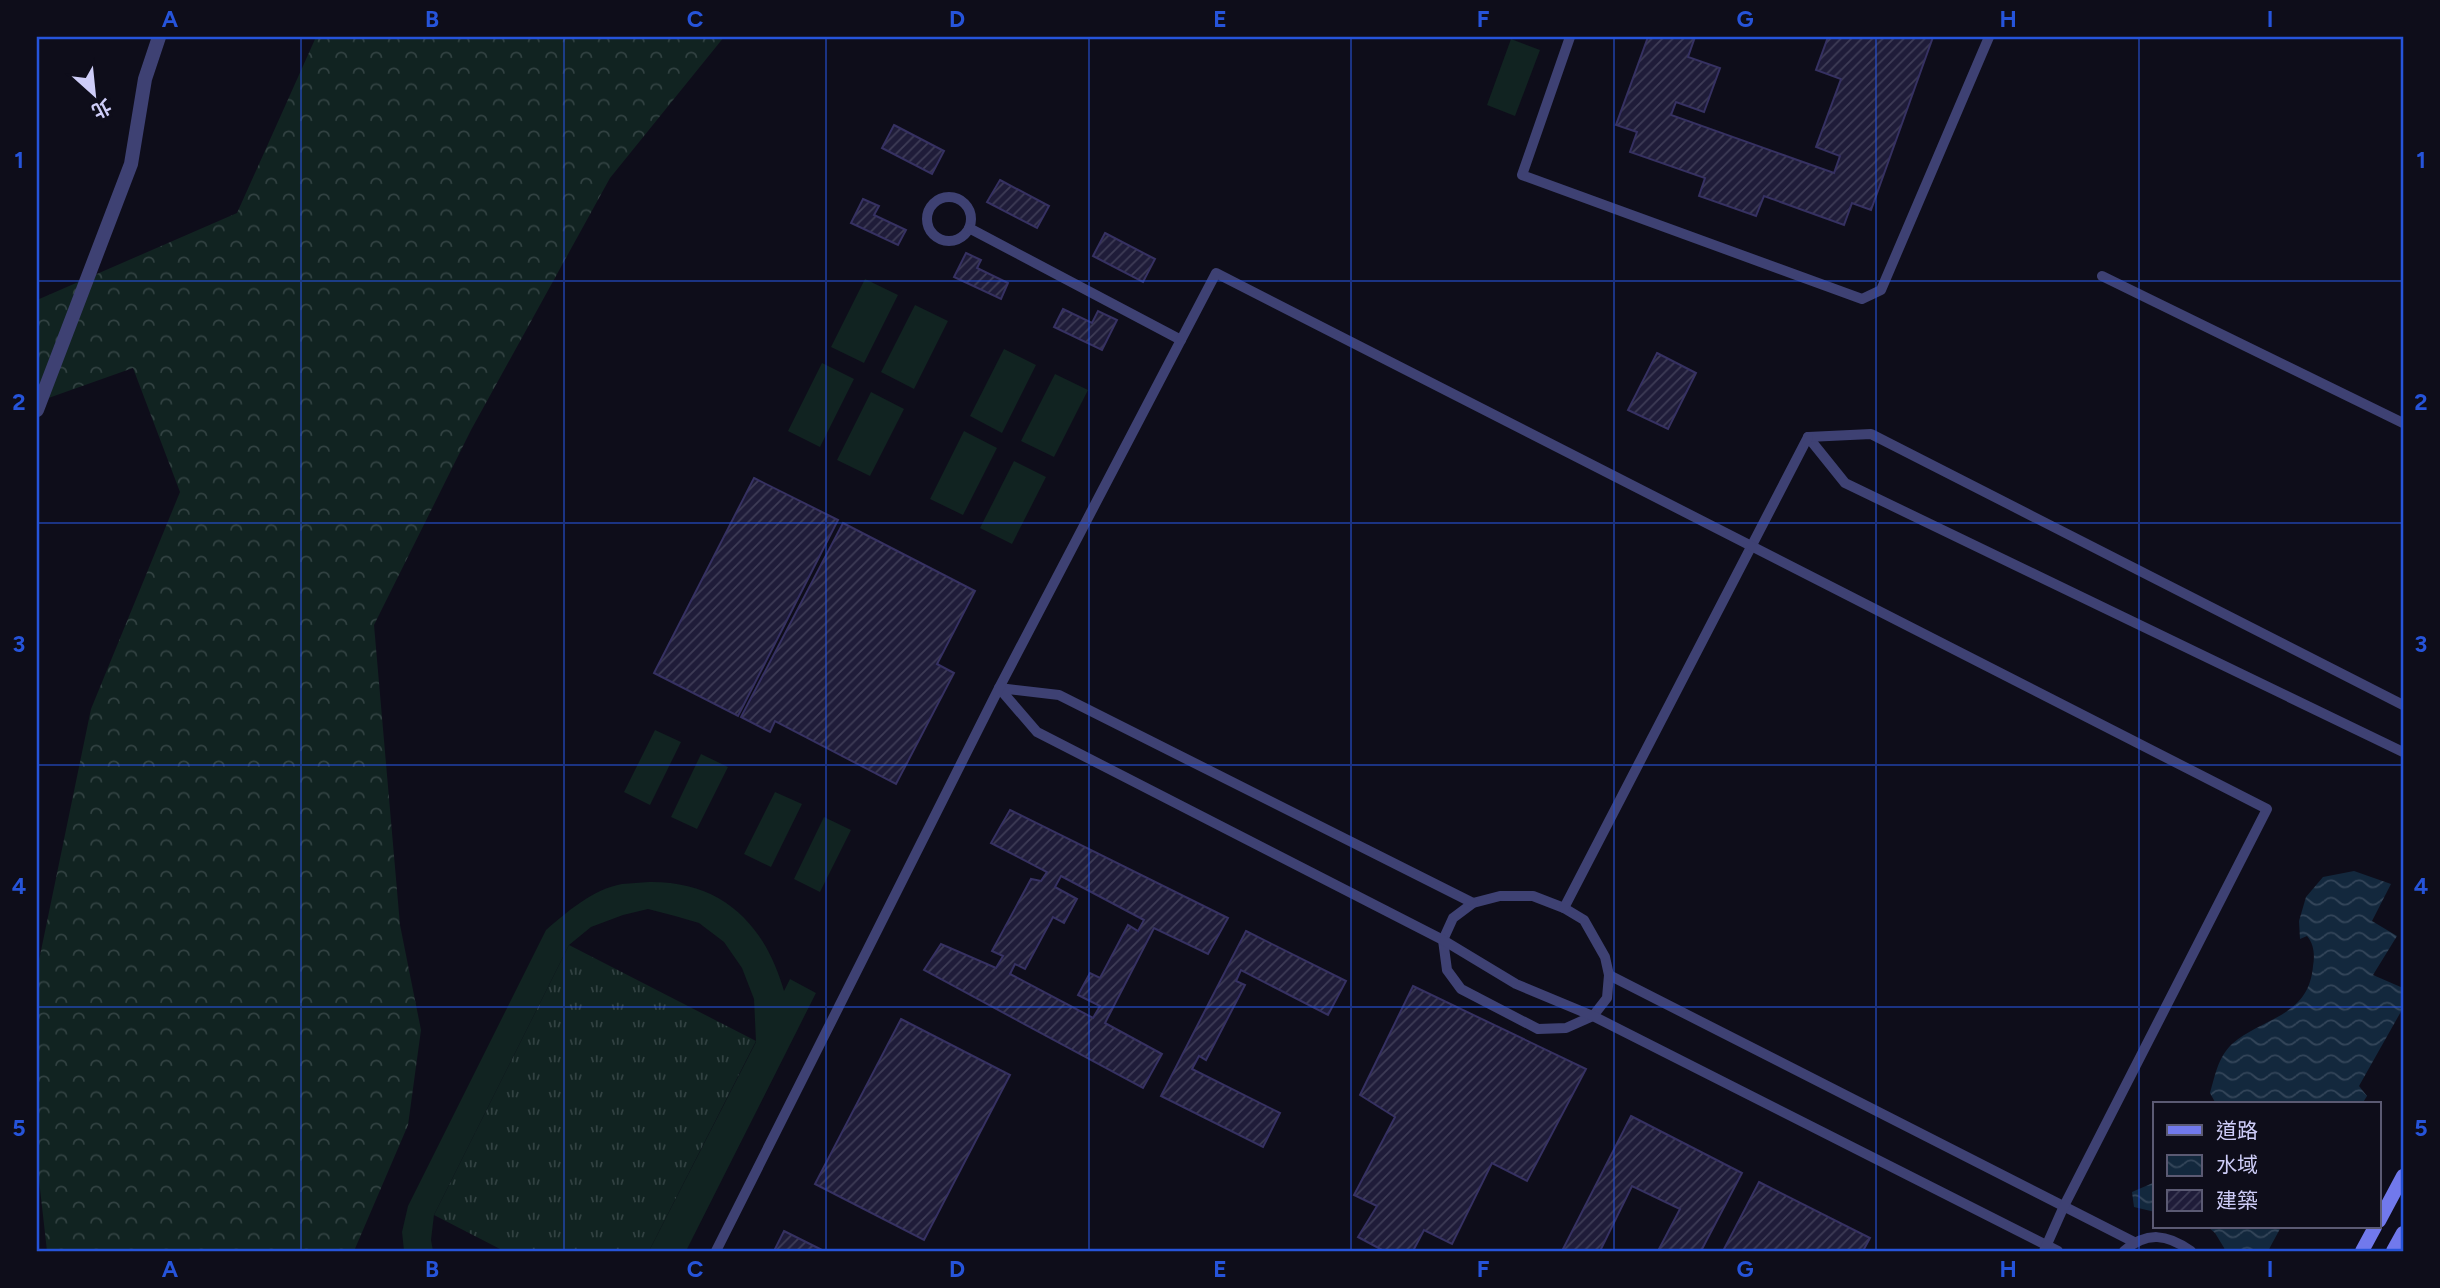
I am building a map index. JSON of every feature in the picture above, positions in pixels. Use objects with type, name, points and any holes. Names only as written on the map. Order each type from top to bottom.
[{"type":"main road","points":[[2380,1219],[2403,1176]]},
{"type":"main road","points":[[2362,1251],[2374,1228]]},
{"type":"main road","points":[[2393,1251],[2403,1233]]},
{"type":"street","points":[[37,410],[131,164],[145,79],[159,37]]},
{"type":"lane","points":[[1570,37],[1522,176],[1862,299],[1881,290],[1989,37]]},
{"type":"lane","points":[[943,198],[956,198],[966,204],[971,216],[969,228],[961,237],[949,241],[937,237],[929,228],[927,216],[933,204],[943,198]]},
{"type":"lane","points":[[969,228],[1181,340]]},
{"type":"lane","points":[[716,1251],[999,688],[1216,273],[2267,809],[2064,1206],[2050,1250],[1593,1016],[1516,984],[1443,940],[1038,732],[999,688]]},
{"type":"lane","points":[[2102,276],[2403,423]]},
{"type":"lane","points":[[1808,437],[1871,435],[2403,705]]},
{"type":"lane","points":[[1564,908],[1808,437]]},
{"type":"lane","points":[[1808,437],[1845,482],[2403,752]]},
{"type":"lane","points":[[999,688],[1059,695],[1473,903]]},
{"type":"lane","points":[[1500,896],[1533,896],[1564,908],[1584,920],[1605,957],[1609,975],[1607,998],[1593,1016],[1566,1028],[1538,1029],[1461,989],[1447,970],[1443,940],[1453,918],[1473,903],[1500,896]]},
{"type":"lane","points":[[1609,975],[2134,1242]]},
{"type":"lane","points":[[2124,1251],[2134,1242],[2154,1236],[2175,1240],[2191,1251]]},
{"type":"green space","points":[[316,37],[724,37],[610,178],[471,430],[374,625],[400,925],[421,1030],[408,1125],[354,1251],[47,1251],[37,1162],[37,970],[91,709],[180,492],[133,368],[40,401],[37,383],[37,300],[237,213]]},
{"type":"green space","points":[[1511,39],[1540,50],[1515,116],[1487,105]]},
{"type":"green space","points":[[865,279],[898,295],[864,363],[831,347]]},
{"type":"green space","points":[[915,305],[948,321],[914,389],[881,372]]},
{"type":"green space","points":[[1004,349],[1036,365],[1002,433],[970,416]]},
{"type":"green space","points":[[822,363],[854,379],[820,447],[788,431]]},
{"type":"green space","points":[[1055,374],[1088,390],[1054,457],[1021,441]]},
{"type":"green space","points":[[871,392],[904,409],[870,476],[837,460]]},
{"type":"green space","points":[[964,431],[997,448],[963,515],[930,499]]},
{"type":"green space","points":[[1014,461],[1046,477],[1012,544],[980,528]]},
{"type":"green space","points":[[655,730],[681,742],[650,805],[624,792]]},
{"type":"green space","points":[[701,754],[728,767],[697,829],[671,817]]},
{"type":"green space","points":[[775,792],[802,804],[771,867],[744,854]]},
{"type":"green space","points":[[824,817],[851,830],[820,892],[794,879]]},
{"type":"green space","points":[[649,882],[698,889],[719,898],[737,911],[752,927],[776,967],[784,991],[790,979],[816,993],[686,1251],[649,1251],[756,1042],[754,999],[742,968],[724,942],[699,923],[648,909],[591,927],[569,945],[434,1215],[431,1240],[433,1251],[404,1251],[402,1232],[408,1206],[546,930],[581,902],[601,891],[622,884]]},
{"type":"green space","points":[[569,945],[756,1041],[649,1251],[504,1251],[434,1215]]},
{"type":"water","points":[[2354,871],[2391,884],[2372,921],[2397,936],[2373,975],[2403,988],[2403,1008],[2359,1086],[2367,1096],[2363,1102],[2215,1102],[2210,1093],[2227,1049],[2244,1035],[2294,1006],[2310,983],[2313,950],[2307,936],[2300,939],[2299,921],[2306,897],[2323,877]]},
{"type":"water","points":[[2153,1183],[2153,1212],[2134,1207],[2132,1192]]},
{"type":"water","points":[[2209,1228],[2280,1228],[2268,1251],[2226,1251]]},
{"type":"building","points":[[1648,37],[1695,37],[1688,57],[1720,68],[1704,112],[1676,102],[1671,115],[1834,173],[1840,156],[1816,147],[1841,79],[1816,70],[1828,37],[1933,37],[1871,210],[1852,203],[1844,225],[1764,196],[1756,216],[1699,196],[1705,178],[1630,152],[1637,132],[1616,125]]},
{"type":"building","points":[[894,125],[944,151],[932,174],[882,148]]},
{"type":"building","points":[[1000,180],[1049,206],[1037,228],[987,202]]},
{"type":"building","points":[[863,199],[879,206],[874,215],[906,230],[898,245],[851,223]]},
{"type":"building","points":[[1105,233],[1155,259],[1143,282],[1093,256]]},
{"type":"building","points":[[966,253],[981,260],[977,268],[1008,283],[1001,299],[954,277]]},
{"type":"building","points":[[1063,309],[1092,323],[1098,311],[1117,320],[1102,350],[1054,327]]},
{"type":"building","points":[[1657,353],[1696,373],[1668,429],[1628,410]]},
{"type":"building","points":[[754,478],[838,520],[738,716],[654,673]]},
{"type":"building","points":[[843,523],[975,591],[937,664],[954,673],[896,784],[775,721],[770,732],[741,717]]},
{"type":"building","points":[[1010,810],[1228,918],[1208,954],[1154,928],[1105,1023],[1162,1054],[1143,1088],[924,970],[941,944],[996,968],[1003,956],[992,951],[1031,879],[1041,881],[1047,872],[991,843]],"holes":[[[1061,876],[1144,920],[1138,931],[1128,925],[1100,978],[1090,973],[1078,995],[1100,1006],[1093,1018],[1010,974],[1015,964],[1025,969],[1053,917],[1064,923],[1077,899],[1055,887]]]},
{"type":"building","points":[[1246,931],[1346,981],[1328,1015],[1241,970],[1236,981],[1245,985],[1206,1060],[1199,1056],[1192,1069],[1280,1113],[1263,1147],[1161,1096]]},
{"type":"building","points":[[1413,986],[1586,1069],[1527,1181],[1492,1163],[1452,1244],[1424,1230],[1413,1251],[1384,1251],[1358,1237],[1377,1206],[1354,1195],[1395,1117],[1360,1095]]},
{"type":"building","points":[[901,1019],[1010,1075],[924,1240],[815,1184]]},
{"type":"building","points":[[1631,1116],[1742,1173],[1701,1251],[1658,1251],[1680,1209],[1632,1186],[1600,1251],[1562,1251]]},
{"type":"building","points":[[1759,1182],[1870,1238],[1863,1251],[1723,1251]]},
{"type":"building","points":[[784,1231],[824,1251],[774,1251]]}]
